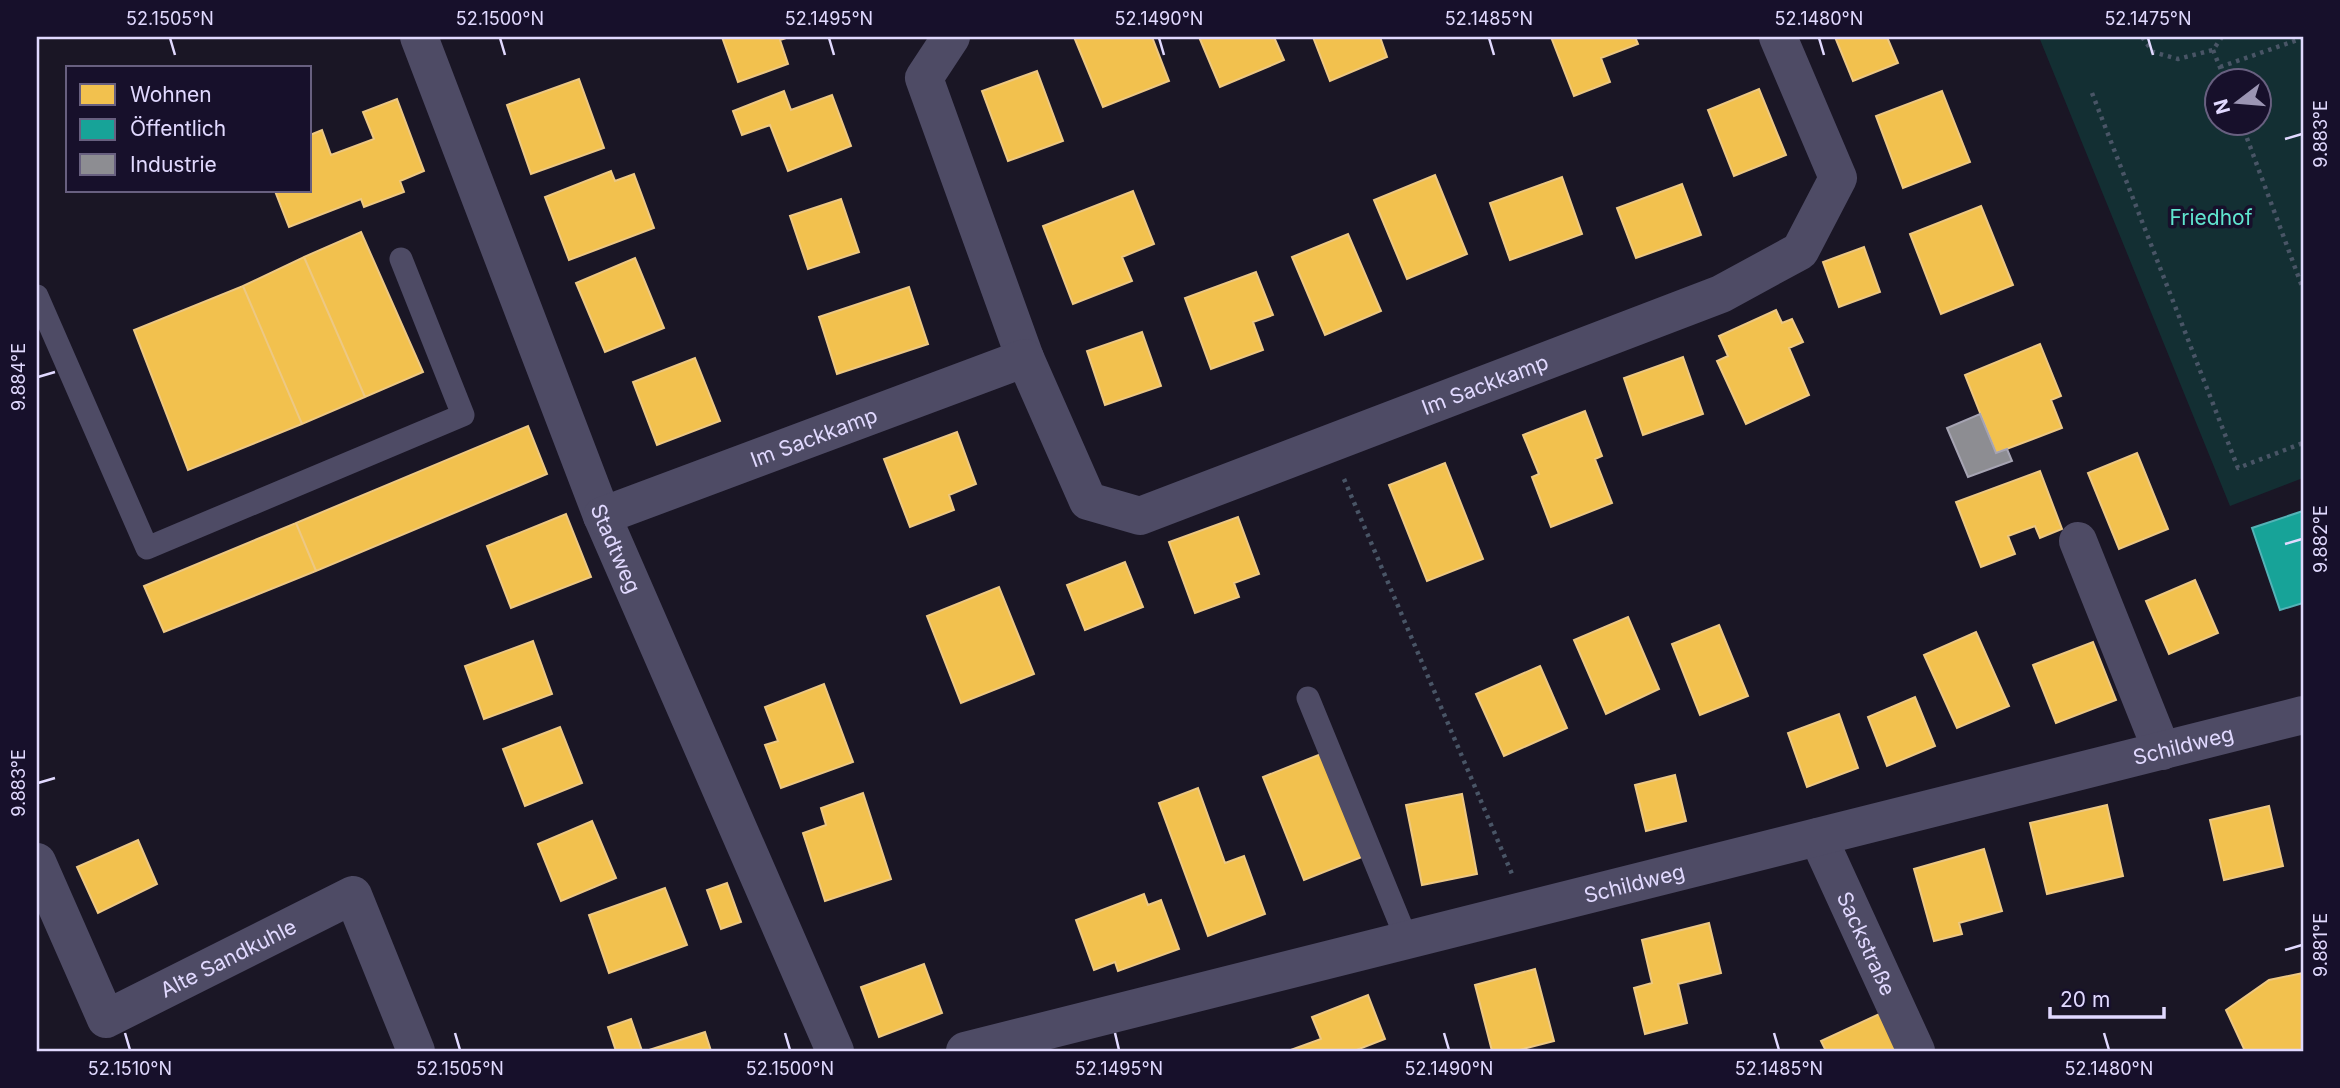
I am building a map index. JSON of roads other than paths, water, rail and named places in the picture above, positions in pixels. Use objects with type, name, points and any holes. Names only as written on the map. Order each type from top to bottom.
[{"type":"street","name":"Stadtweg","points":[[419,37],[602,516],[835,1051]]},
{"type":"street","name":"Im Sackkamp","points":[[951,37],[924,78],[1026,358],[1088,501],[1140,516],[1721,294],[1800,251],[1838,178],[1778,37]]},
{"type":"street","name":"Im Sackkamp","points":[[602,516],[1026,358]]},
{"type":"street","points":[[2078,541],[2162,751]]},
{"type":"street","name":"Schildweg","points":[[965,1051],[2303,715]]},
{"type":"street","name":"Sackstraße","points":[[1818,837],[1916,1051]]},
{"type":"street","name":"Alte Sandkuhle","points":[[37,862],[106,1019],[353,895],[416,1051]]},
{"type":"lane","points":[[37,296],[147,548],[463,415],[401,259]]},
{"type":"lane","points":[[1308,698],[1407,940]]},
{"type":"park label","name":"Friedhof","points":[[2211,217]]}]
